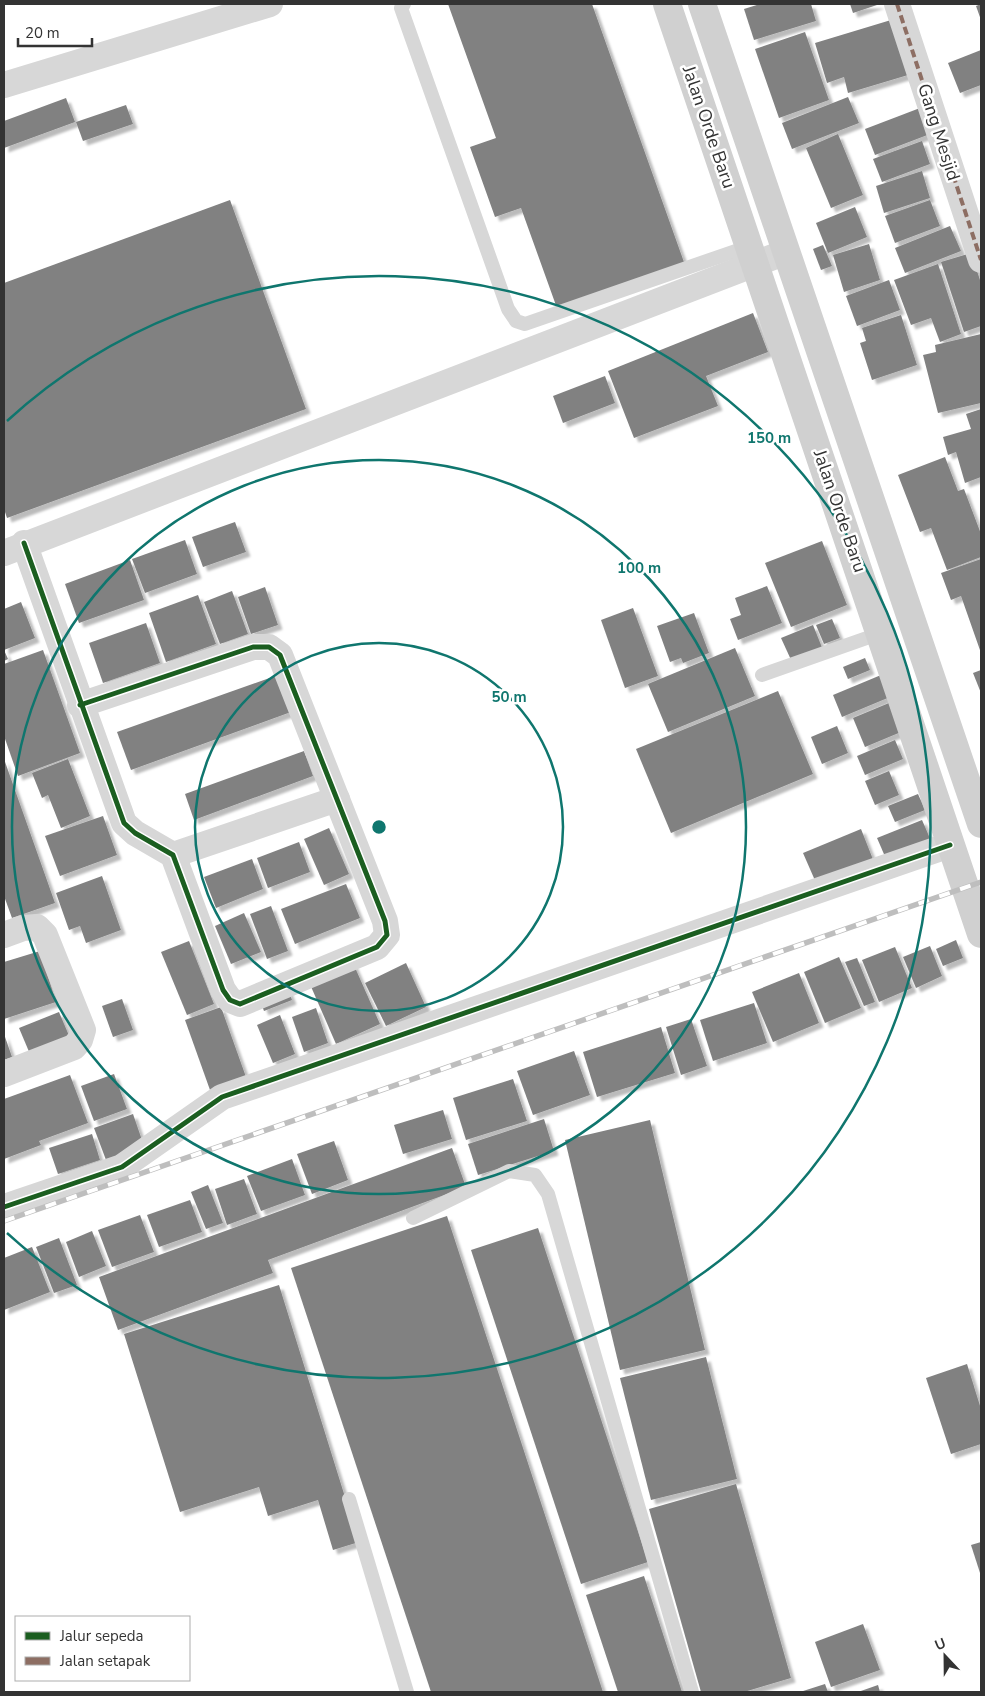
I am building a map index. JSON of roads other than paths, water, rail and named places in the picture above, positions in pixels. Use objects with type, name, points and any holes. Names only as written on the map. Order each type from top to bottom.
[{"type":"main road","name":"Jalan Orde Baru","points":[[667,4],[882,633],[950,845],[981,934]]},
{"type":"main road","name":"Jalan Orde Baru","points":[[702,4],[981,824]]},
{"type":"street","points":[[5,81],[270,4]]},
{"type":"street","name":"Gang Mesjid","points":[[897,4],[981,260]]},
{"type":"street","points":[[80,705],[253,647],[269,647],[280,655],[385,922],[387,935],[377,947],[240,1004],[230,1000],[223,990],[173,855],[135,833],[124,823],[80,705],[14,548],[753,254],[786,252]]},
{"type":"street","points":[[173,855],[336,799]]},
{"type":"street","points":[[4,1207],[122,1167],[222,1098],[950,845]]},
{"type":"street","points":[[4,935],[23,928],[37,927],[45,935],[83,1030],[80,1040],[74,1047],[4,1074]]},
{"type":"lane","points":[[404,4],[401,8],[411,37],[508,309],[516,321],[526,324],[753,254]]},
{"type":"lane","points":[[762,675],[882,633]]},
{"type":"lane","points":[[413,1218],[510,1170],[535,1176],[548,1194],[692,1692]]},
{"type":"lane","points":[[349,1499],[407,1692]]},
{"type":"railway","points":[[4,1221],[981,882]]}]
